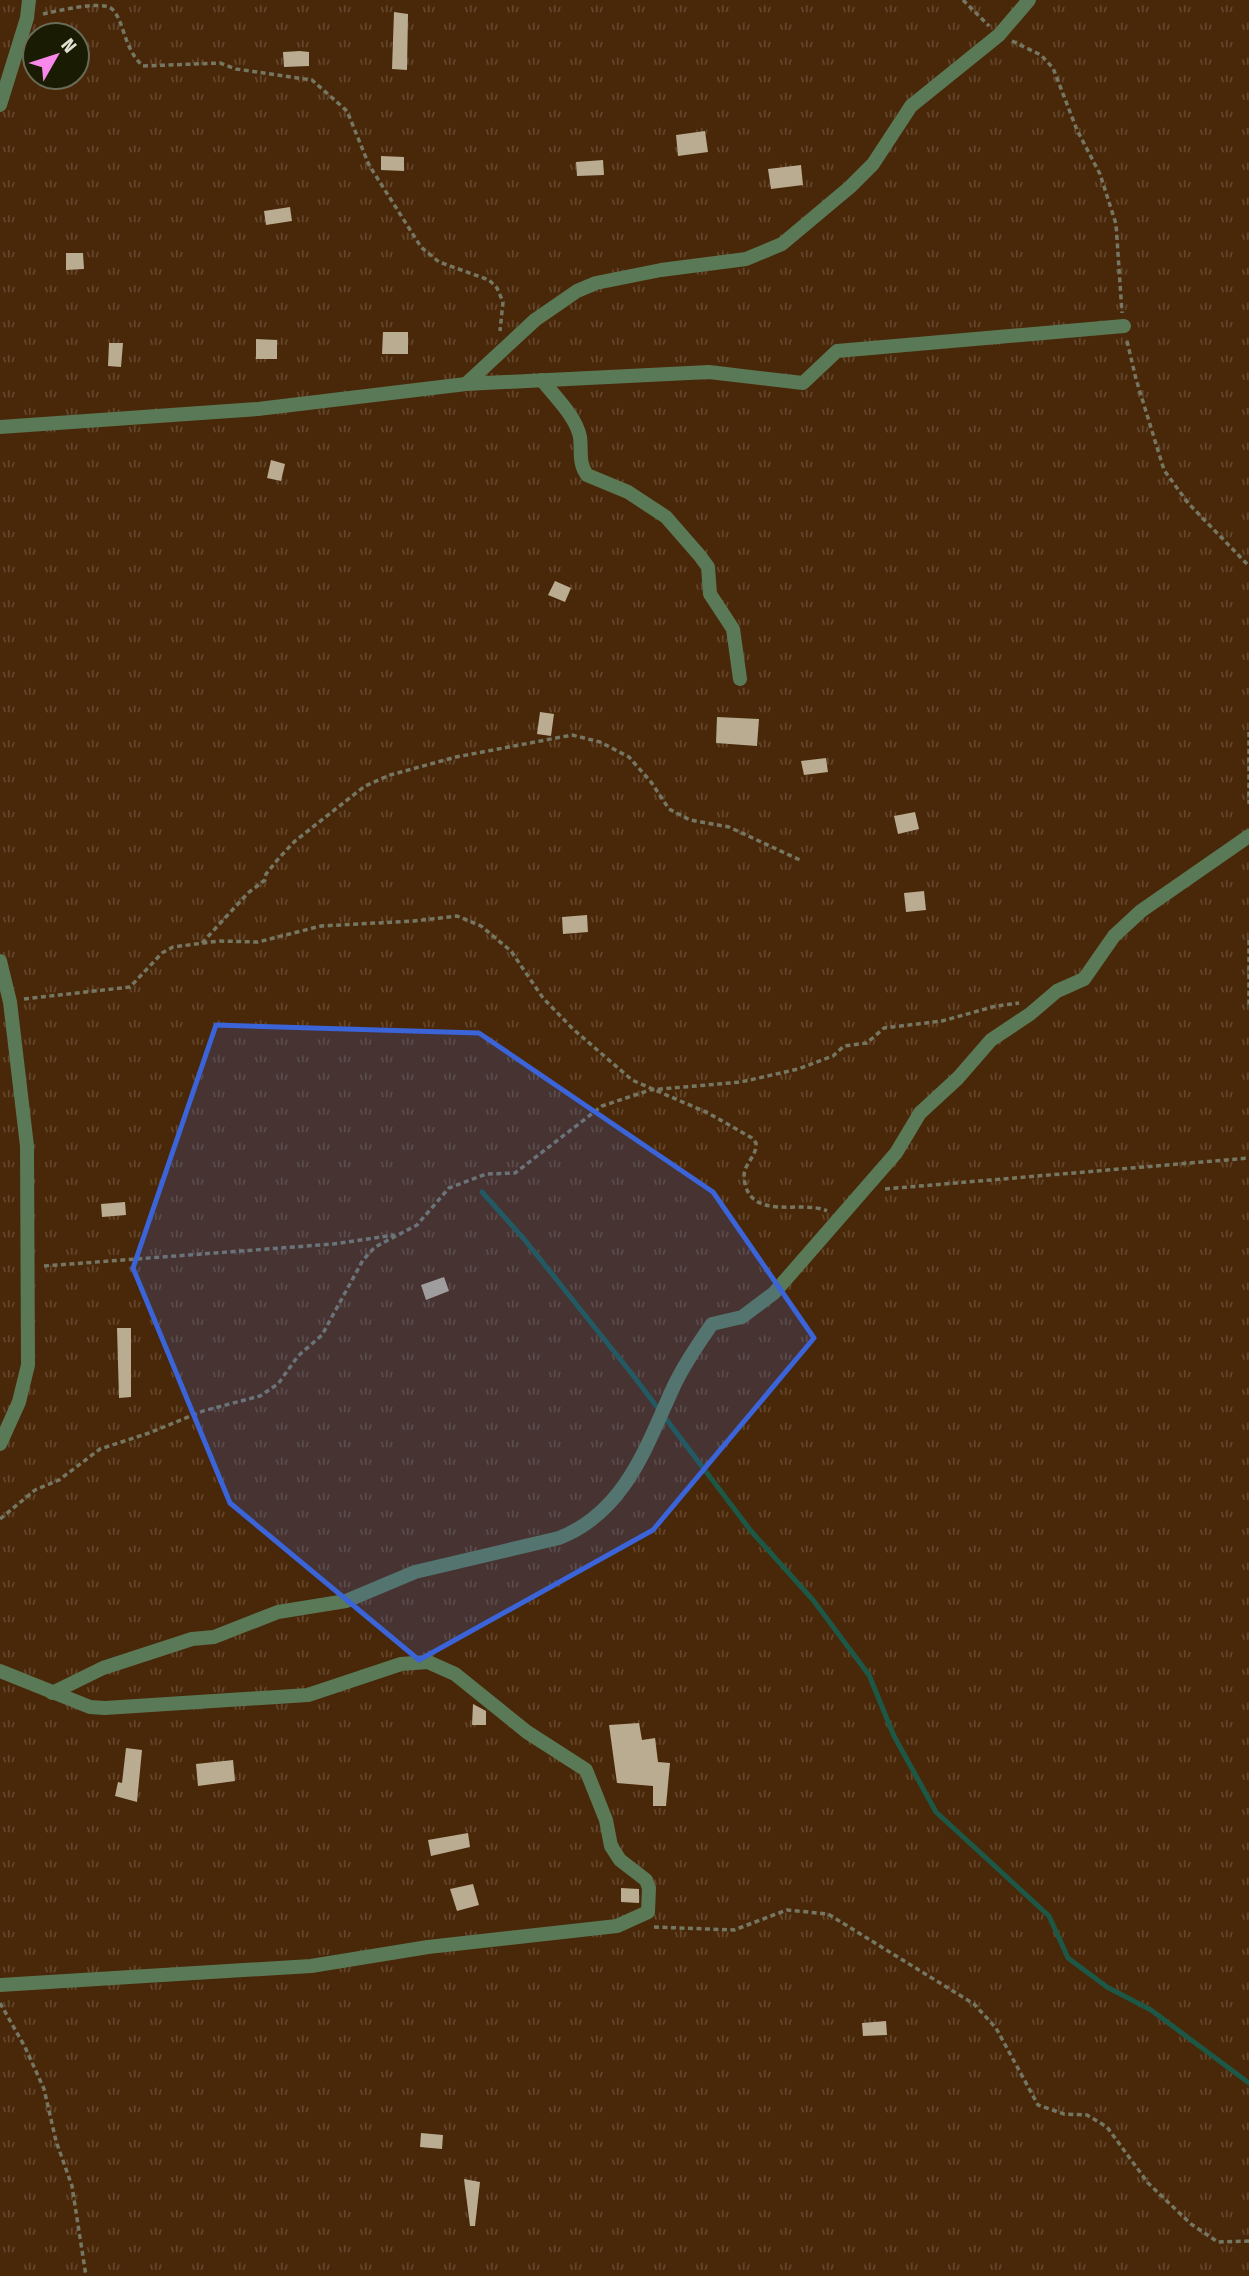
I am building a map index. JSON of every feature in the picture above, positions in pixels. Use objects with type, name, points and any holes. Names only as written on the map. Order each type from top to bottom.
[{"type":"street","points":[[0,105],[27,18],[29,0]]},
{"type":"street","points":[[466,384],[555,305],[596,283],[661,270],[746,259],[782,244],[826,210],[873,164],[911,106],[999,35],[1030,0]]},
{"type":"street","points":[[0,427],[258,409],[466,384],[709,372],[803,383],[837,351],[1124,326]]},
{"type":"street","points":[[542,380],[575,426],[579,437],[579,456],[587,475],[628,492],[666,517],[708,567],[710,594],[733,629],[740,679]]},
{"type":"street","points":[[52,1693],[103,1668],[192,1639],[214,1637],[278,1612],[346,1601],[415,1572],[568,1534],[610,1505],[629,1480],[674,1386],[712,1324],[742,1317],[759,1306],[791,1273],[810,1248],[846,1213],[896,1153],[906,1133],[927,1105],[958,1078],[991,1040],[1056,991],[1084,979],[1114,936],[1141,911],[1249,836]]},
{"type":"street","points":[[0,961],[10,1002],[27,1146],[26,1381],[0,1444]]},
{"type":"street","points":[[0,1671],[90,1707],[105,1708],[281,1697],[322,1691],[412,1661],[440,1665],[527,1732],[586,1770],[606,1820],[611,1846],[620,1860],[646,1881],[649,1888],[648,1912],[617,1926],[428,1947],[311,1966],[0,1985]]},
{"type":"path","points":[[963,0],[999,35],[1041,55],[1053,68],[1077,130],[1100,174],[1116,225],[1124,326],[1136,379],[1164,470],[1188,503],[1249,567]]},
{"type":"path","points":[[27,18],[66,9],[104,5],[113,10],[132,57],[143,66],[220,63],[236,69],[312,80],[347,111],[369,166],[421,247],[439,262],[489,280],[497,288],[503,302],[503,323],[490,360]]},
{"type":"path","points":[[1249,732],[1249,804]]},
{"type":"path","points":[[202,943],[248,893],[265,880],[272,866],[295,841],[365,786],[390,775],[447,759],[572,735],[600,742],[629,757],[651,782],[669,809],[690,820],[729,827],[800,860]]},
{"type":"path","points":[[10,1002],[130,987],[166,950],[202,943],[258,942],[321,926],[457,916],[481,926],[511,951],[535,987],[573,1029],[632,1080],[708,1113],[752,1138],[755,1154],[744,1170],[744,1181],[760,1202],[774,1208],[803,1205],[846,1213]]},
{"type":"path","points":[[1249,940],[1249,1006]]},
{"type":"path","points":[[0,1519],[35,1490],[59,1480],[100,1448],[149,1433],[202,1411],[260,1396],[278,1384],[298,1356],[322,1335],[363,1260],[375,1247],[425,1218],[435,1200],[449,1188],[486,1174],[515,1173],[602,1106],[650,1090],[741,1082],[798,1069],[834,1056],[844,1046],[867,1042],[884,1028],[942,1021],[1010,1003],[1042,1003]]},
{"type":"path","points":[[862,1193],[909,1186],[1045,1177],[1249,1158]]},
{"type":"path","points":[[27,1268],[333,1244],[398,1234]]},
{"type":"path","points":[[617,1926],[734,1930],[787,1910],[828,1914],[974,2004],[996,2028],[1038,2105],[1064,2114],[1087,2115],[1107,2127],[1148,2183],[1191,2224],[1218,2242],[1249,2241]]},
{"type":"path","points":[[0,2003],[25,2046],[44,2090],[56,2141],[72,2186],[86,2276]]},
{"type":"highlighted area","points":[[216,1025],[479,1033],[713,1192],[814,1338],[653,1530],[419,1660],[230,1503],[133,1268]]},
{"type":"green space","points":[[0,0],[1249,0],[1249,2276],[0,2276]]},
{"type":"building","points":[[394,12],[408,14],[407,70],[392,69]]},
{"type":"building","points":[[283,52],[309,52],[309,66],[284,67]]},
{"type":"building","points":[[705,131],[708,152],[678,156],[676,135]]},
{"type":"building","points":[[381,156],[404,157],[404,171],[381,170]]},
{"type":"building","points":[[603,160],[604,175],[577,176],[576,162]]},
{"type":"building","points":[[801,165],[803,185],[771,189],[768,169]]},
{"type":"building","points":[[290,207],[292,221],[266,225],[264,211]]},
{"type":"building","points":[[66,253],[83,253],[84,269],[66,270]]},
{"type":"building","points":[[383,332],[408,332],[408,354],[382,354]]},
{"type":"building","points":[[256,339],[277,340],[277,359],[256,359]]},
{"type":"building","points":[[109,343],[123,343],[121,367],[108,366]]},
{"type":"building","points":[[271,460],[285,464],[281,481],[267,478]]},
{"type":"building","points":[[555,581],[571,588],[565,602],[548,595]]},
{"type":"building","points":[[540,712],[554,714],[551,736],[537,734]]},
{"type":"building","points":[[717,717],[759,719],[757,746],[716,743]]},
{"type":"building","points":[[826,758],[828,772],[804,775],[801,761]]},
{"type":"building","points":[[915,812],[919,829],[898,834],[894,816]]},
{"type":"building","points":[[924,891],[926,910],[906,912],[904,893]]},
{"type":"building","points":[[587,915],[588,932],[563,934],[562,917]]},
{"type":"building","points":[[125,1202],[126,1215],[102,1217],[101,1204]]},
{"type":"building","points":[[444,1277],[449,1291],[426,1300],[421,1285]]},
{"type":"building","points":[[117,1328],[131,1328],[131,1397],[119,1398]]},
{"type":"building","points":[[473,1704],[486,1711],[486,1725],[472,1725]]},
{"type":"building","points":[[639,1723],[642,1740],[655,1738],[658,1762],[670,1763],[666,1806],[653,1806],[653,1786],[617,1783],[609,1725]]},
{"type":"building","points":[[126,1748],[142,1750],[137,1802],[115,1796],[118,1782],[122,1783]]},
{"type":"building","points":[[233,1760],[235,1781],[198,1786],[196,1764]]},
{"type":"building","points":[[468,1833],[470,1847],[431,1856],[428,1840]]},
{"type":"building","points":[[473,1884],[479,1905],[457,1911],[450,1889]]},
{"type":"building","points":[[621,1888],[639,1889],[639,1903],[621,1902]]},
{"type":"building","points":[[886,2021],[887,2035],[863,2036],[862,2023]]},
{"type":"building","points":[[421,2133],[443,2135],[442,2149],[420,2147]]},
{"type":"building","points":[[464,2179],[480,2182],[475,2226],[470,2226]]},
{"type":"waterway","points":[[482,1192],[524,1239],[632,1374],[751,1531],[813,1600],[869,1675],[894,1736],[936,1812],[1049,1916],[1068,1958],[1107,1987],[1151,2010],[1249,2083]]}]
